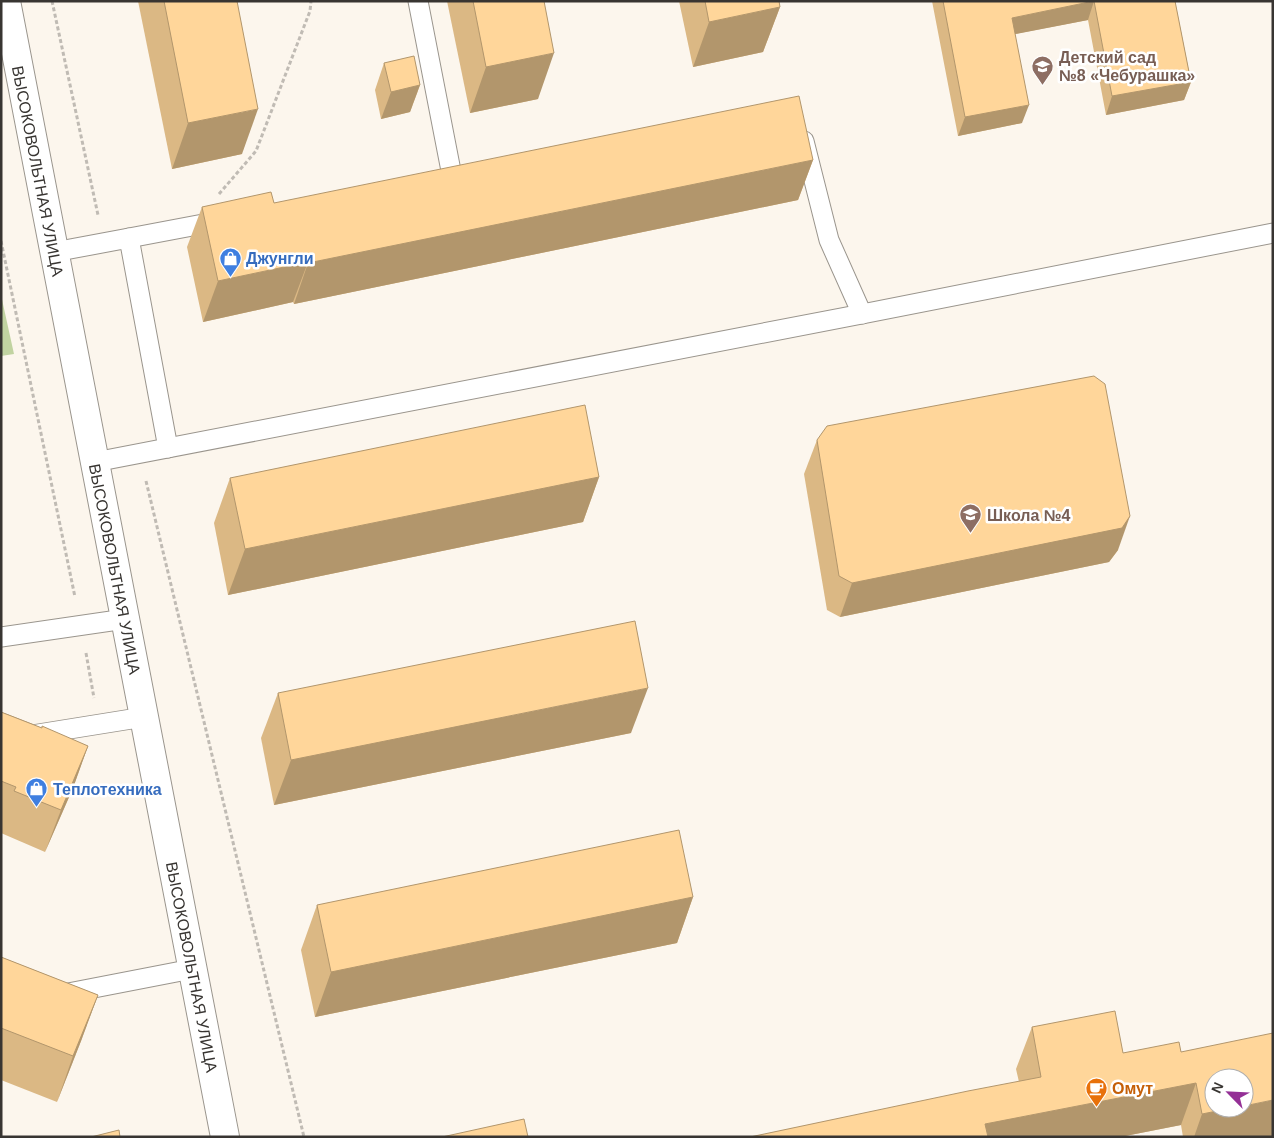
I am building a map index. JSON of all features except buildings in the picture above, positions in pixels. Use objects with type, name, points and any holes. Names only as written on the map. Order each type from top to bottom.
[{"type":"main road","name":"ВЫСОКОВОЛЬТНАЯ УЛИЦА","points":[[6,1],[10,64],[54,252],[225,1137]]},
{"type":"lane","points":[[418,1],[452,176]]},
{"type":"lane","points":[[802,129],[829,240],[862,314]]},
{"type":"lane","points":[[433,179],[471,172]]},
{"type":"lane","points":[[54,252],[238,217]]},
{"type":"lane","points":[[95,462],[1273,233]]},
{"type":"lane","points":[[129,238],[168,448]]},
{"type":"lane","points":[[1,637],[125,619]]},
{"type":"lane","points":[[1,723],[32,735],[144,717]]},
{"type":"lane","points":[[46,987],[63,994],[192,969]]},
{"type":"path","points":[[52,1],[104,242]]},
{"type":"path","points":[[190,226],[256,151],[310,10],[311,1]]},
{"type":"path","points":[[1,241],[81,625],[99,724]]},
{"type":"path","points":[[139,453],[304,1137]]},
{"type":"green space","points":[[1,295],[14,354],[1,356]]},
{"type":"place","name":"Детский сад №8 «Чебурашка»","points":[[1043,85]]},
{"type":"place","name":"Джунгли","points":[[230,277]]},
{"type":"place","name":"Школа №4","points":[[971,534]]},
{"type":"place","name":"Теплотехника","points":[[37,808]]},
{"type":"place","name":"Омут","points":[[1096,1107]]}]
